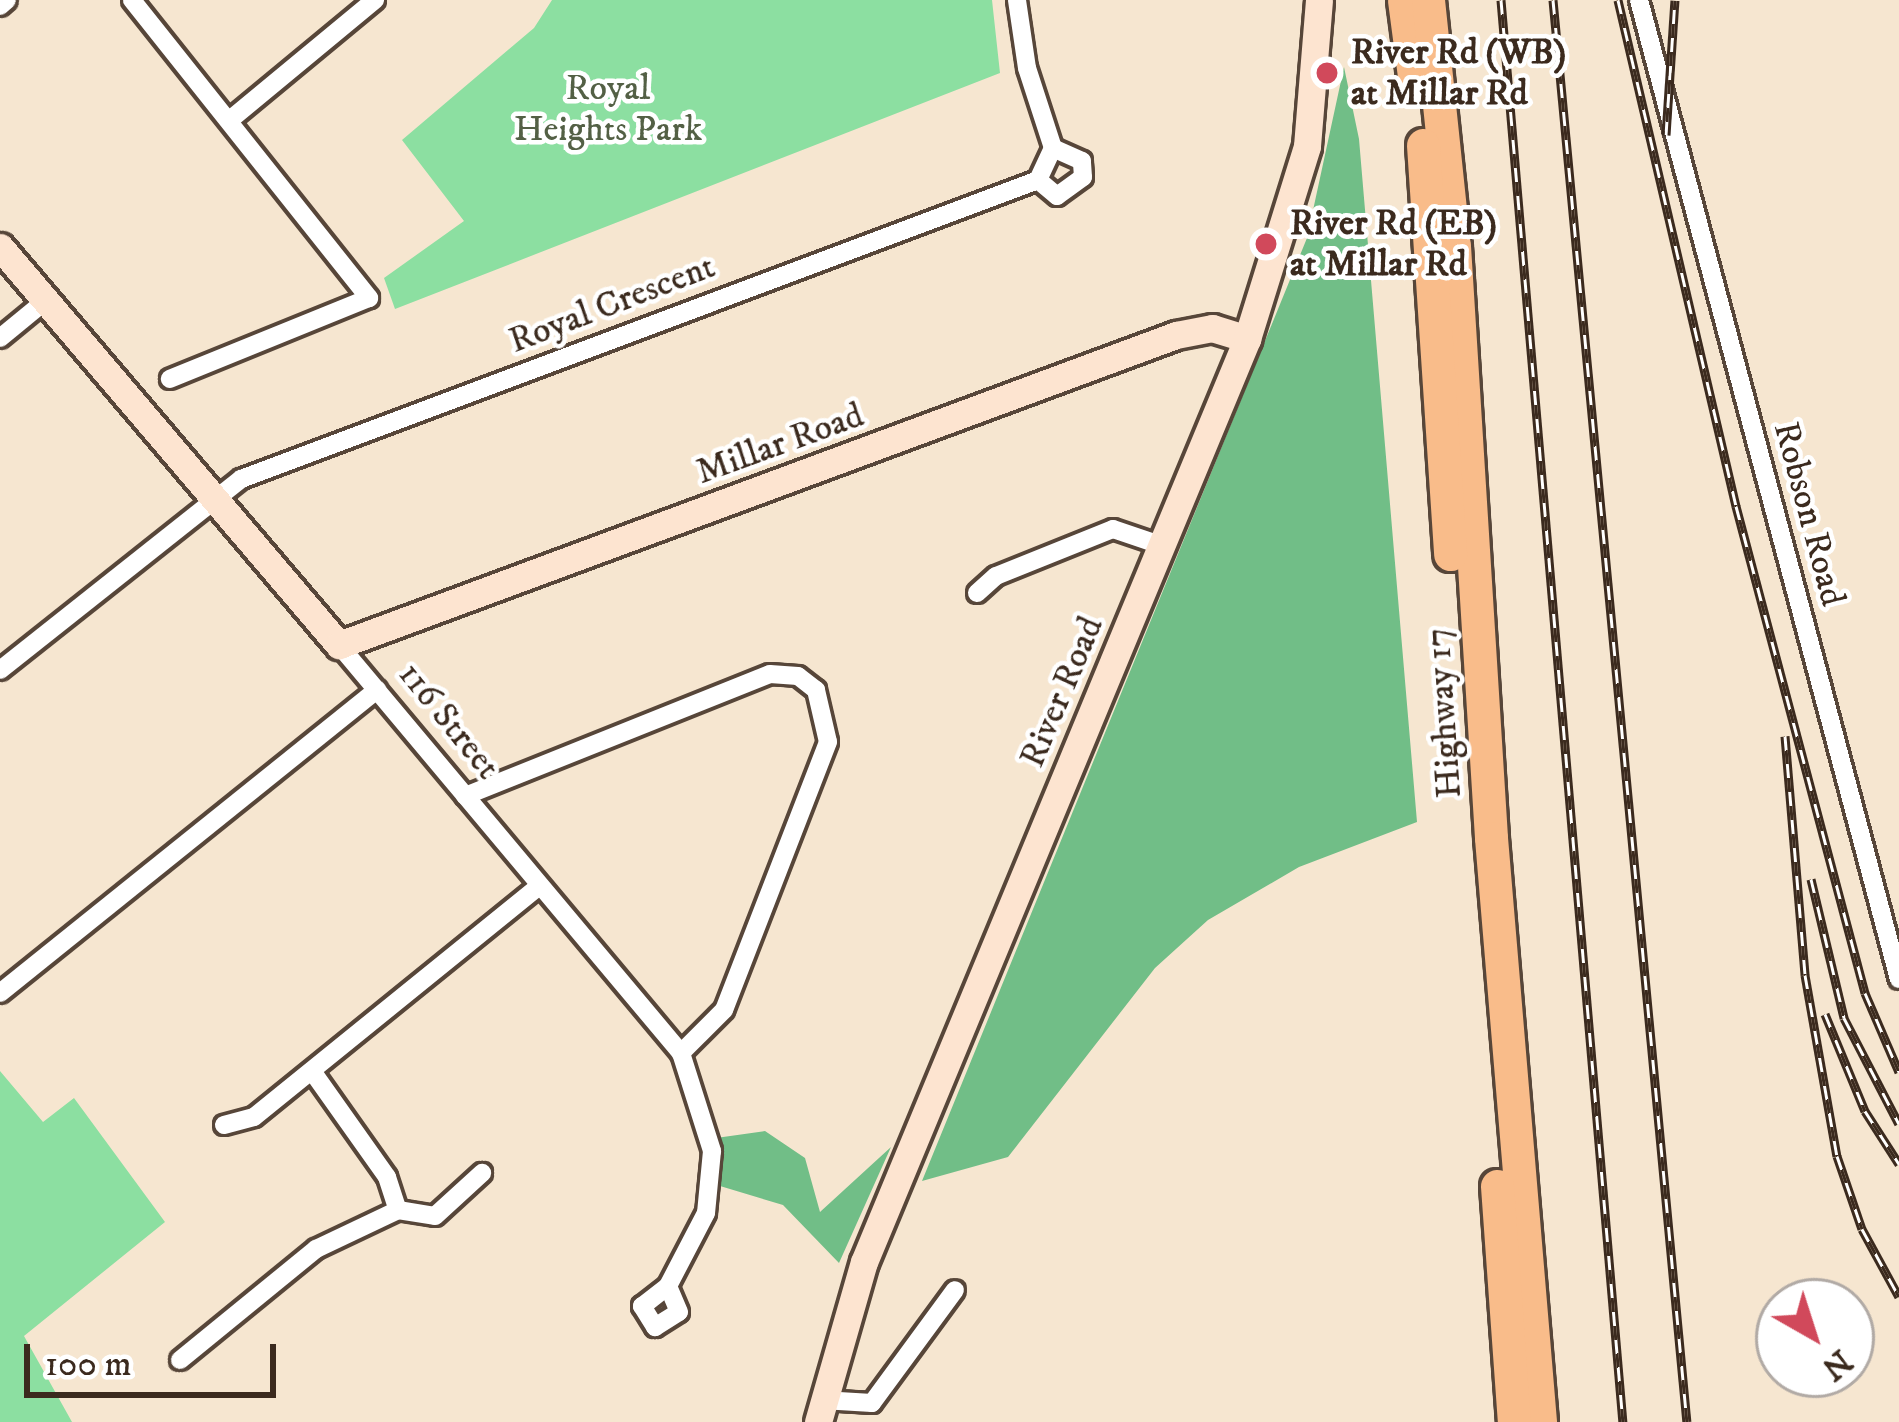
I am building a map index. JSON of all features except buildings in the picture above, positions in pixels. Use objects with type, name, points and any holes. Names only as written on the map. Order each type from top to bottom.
[{"type":"highway","name":"Highway 17","points":[[1404,0],[1424,160],[1514,1422]]},
{"type":"highway","name":"Highway 17","points":[[1428,0],[1454,246],[1491,838],[1540,1422]]},
{"type":"street","points":[[132,0],[231,118],[369,298],[170,379]]},
{"type":"street","points":[[231,118],[375,0]]},
{"type":"street","name":"Royal Crescent","points":[[0,670],[241,479],[1038,180],[1057,196],[1083,177],[1082,160],[1053,148],[1027,68],[1017,0]]},
{"type":"street","name":"River Road","points":[[820,1411],[864,1262],[1246,339],[1307,146],[1319,0]]},
{"type":"street","name":"Robson Road","points":[[1639,0],[1899,979]]},
{"type":"street","name":"Robson Road","points":[[1652,0],[1656,65]]},
{"type":"street","points":[[1038,180],[1053,148]]},
{"type":"street","name":"116 Street","points":[[0,247],[681,1053],[712,1151],[706,1213],[668,1286]]},
{"type":"street","points":[[0,338],[45,301]]},
{"type":"street","name":"Millar Road","points":[[339,645],[1176,335],[1212,328],[1246,339]]},
{"type":"street","points":[[977,593],[996,576],[1113,529],[1163,546]]},
{"type":"street","points":[[465,796],[770,674],[798,676],[816,690],[828,742],[724,1010],[681,1053]]},
{"type":"street","points":[[0,993],[377,690]]},
{"type":"street","points":[[224,1125],[254,1118],[539,886]]},
{"type":"street","points":[[312,1072],[387,1177],[398,1210]]},
{"type":"street","points":[[180,1360],[316,1249],[398,1210],[435,1216],[482,1173]]},
{"type":"street","points":[[820,1411],[872,1402],[955,1290]]},
{"type":"green space","name":"Royal Heights Park","points":[[552,0],[992,0],[1000,73],[395,309],[384,278],[464,221],[402,140],[534,28]]},
{"type":"green space","points":[[1344,67],[1359,139],[1417,822],[1299,867],[1208,920],[1155,968],[1008,1157],[922,1181],[1307,238]]},
{"type":"green space","points":[[0,1071],[43,1122],[74,1098],[165,1222],[24,1336],[72,1422],[0,1422]]},
{"type":"green space","points":[[765,1131],[805,1158],[820,1212],[891,1147],[839,1263],[783,1205],[720,1186],[716,1138]]},
{"type":"railway","points":[[1501,0],[1623,1422]]},
{"type":"railway","points":[[1553,0],[1687,1422]]},
{"type":"railway","points":[[1618,0],[1736,506],[1865,993],[1899,1072]]},
{"type":"railway","points":[[1666,135],[1675,0]]},
{"type":"railway","points":[[1785,736],[1805,975],[1837,1156],[1862,1229],[1899,1297]]},
{"type":"railway","points":[[1811,879],[1844,1018],[1899,1124]]},
{"type":"railway","points":[[1825,1014],[1865,1111],[1899,1164]]},
{"type":"place","name":"River Rd (WB) at Millar Rd","points":[[1327,73]]},
{"type":"place","name":"River Rd (EB) at Millar Rd","points":[[1266,244]]}]
